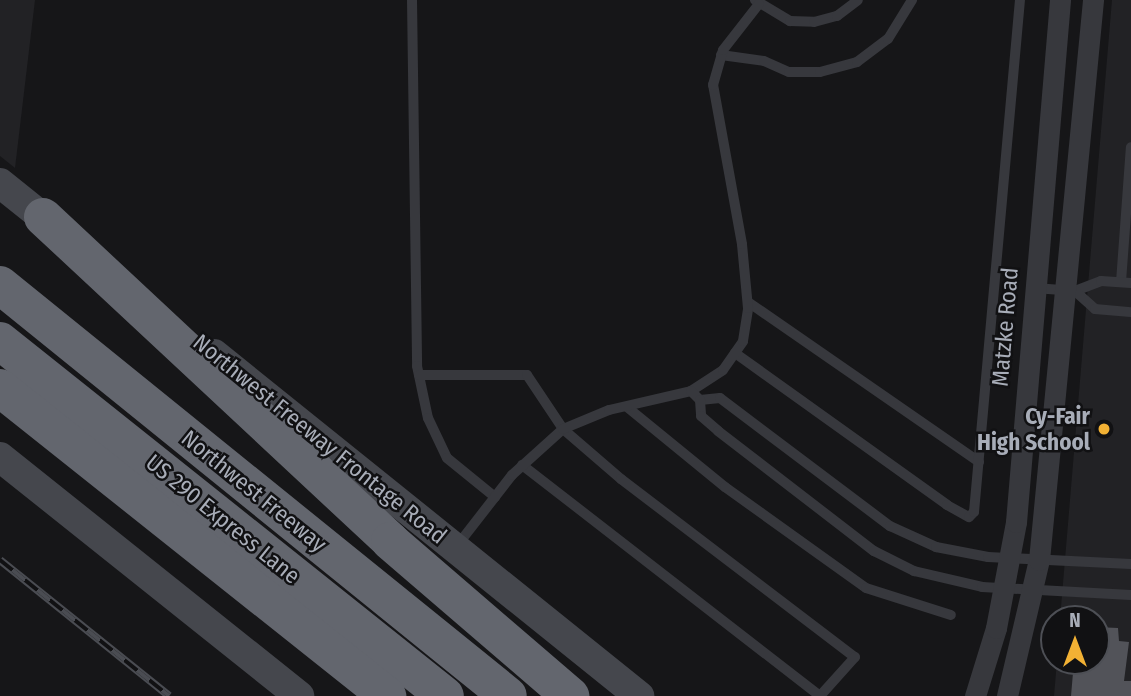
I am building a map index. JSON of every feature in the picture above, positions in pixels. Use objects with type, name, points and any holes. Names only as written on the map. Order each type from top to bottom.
[{"type":"highway","points":[[43,217],[390,541],[570,696]]},
{"type":"highway","name":"Northwest Freeway","points":[[0,285],[508,696]]},
{"type":"highway","name":"US 290 Express Lane","points":[[0,341],[445,696]]},
{"type":"highway","points":[[0,388],[387,696]]},
{"type":"main road","name":"Northwest Freeway Frontage Road","points":[[0,183],[639,696]]},
{"type":"main road","points":[[0,457],[299,696]]},
{"type":"street","name":"Matzke Road","points":[[975,696],[1004,588],[1016,522],[1060,0]]},
{"type":"street","points":[[1007,696],[1039,560],[1071,290],[1093,0]]},
{"type":"lane","points":[[412,0],[419,375],[428,418],[447,458],[495,497]]},
{"type":"lane","points":[[455,548],[522,465],[563,429],[627,407],[691,391],[723,370],[743,341],[748,302],[727,143],[713,86],[721,55],[757,2],[790,21],[814,22],[836,16],[858,0]]},
{"type":"lane","points":[[721,55],[764,61],[789,72],[820,72],[857,62],[888,39],[912,0]]},
{"type":"lane","points":[[735,353],[969,517],[974,512],[1020,0]]},
{"type":"lane","points":[[1035,288],[1071,290],[1101,281],[1126,283],[1131,147]]},
{"type":"lane","points":[[1071,290],[1095,309],[1131,312]]},
{"type":"lane","points":[[748,302],[979,462]]},
{"type":"lane","points":[[419,375],[527,374],[563,429],[621,479],[855,657],[820,696],[522,465]]},
{"type":"lane","points":[[691,391],[700,400],[701,416],[874,551],[914,571],[1004,588],[1131,595]]},
{"type":"lane","points":[[700,400],[720,398],[890,526],[936,547],[1009,558],[1131,564]]},
{"type":"lane","points":[[627,407],[724,487],[866,588],[951,615]]},
{"type":"shaded area","points":[[0,0],[35,0],[15,168],[0,156]]},
{"type":"shaded area","name":"Cy-Fair High School","points":[[1112,0],[1131,0],[1131,696],[1054,696],[1056,675],[1110,675],[1110,605],[1061,605]]},
{"type":"building","points":[[1110,628],[1118,628],[1119,641],[1129,642],[1124,681],[1131,681],[1131,696],[1071,696],[1073,675],[1110,675]]},
{"type":"railway","points":[[0,560],[169,696]]},
{"type":"place","name":"Cy-Fair High School","points":[[1104,429]]}]
